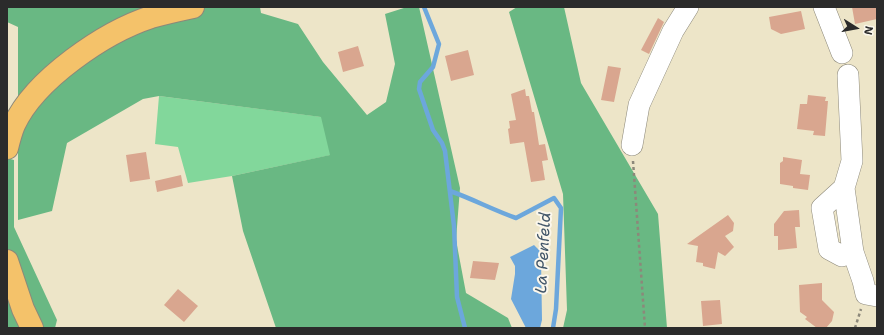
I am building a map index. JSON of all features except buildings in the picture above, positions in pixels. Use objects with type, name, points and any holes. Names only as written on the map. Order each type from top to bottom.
[{"type":"main road","points":[[7,148],[14,125],[28,102],[53,76],[91,45],[150,18],[193,7]]},
{"type":"main road","points":[[7,261],[23,309],[32,328]]},
{"type":"street","points":[[632,145],[639,105],[673,30],[688,7]]},
{"type":"street","points":[[824,7],[842,53]]},
{"type":"street","points":[[848,75],[852,161],[844,188],[853,252],[866,294],[877,296]]},
{"type":"path","points":[[632,145],[645,328]]},
{"type":"green space","points":[[7,7],[260,7],[261,13],[298,24],[323,62],[367,115],[386,102],[395,64],[385,14],[407,7],[419,7],[460,188],[456,240],[466,293],[508,318],[512,328],[276,328],[243,231],[232,176],[330,155],[321,117],[159,96],[143,99],[67,143],[52,211],[18,220],[18,27],[7,22]]},
{"type":"green space","points":[[517,7],[564,7],[581,83],[658,214],[667,328],[563,328],[567,310],[563,194],[509,12]]},
{"type":"green space","points":[[159,96],[322,117],[331,155],[232,176],[188,183],[178,147],[155,144]]},
{"type":"green space","points":[[7,158],[14,160],[14,227],[57,320],[55,328],[7,328]]},
{"type":"water","points":[[534,245],[540,251],[541,258],[542,320],[540,328],[526,328],[511,299],[515,266],[510,257]]},
{"type":"waterway","name":"La Penfeld","points":[[424,7],[439,44],[433,67],[420,82],[419,89],[433,130],[442,143],[445,151],[454,226],[457,297],[465,328]]},
{"type":"waterway","name":"La Penfeld","points":[[450,191],[516,218],[554,198],[561,208],[556,309],[553,328]]}]
